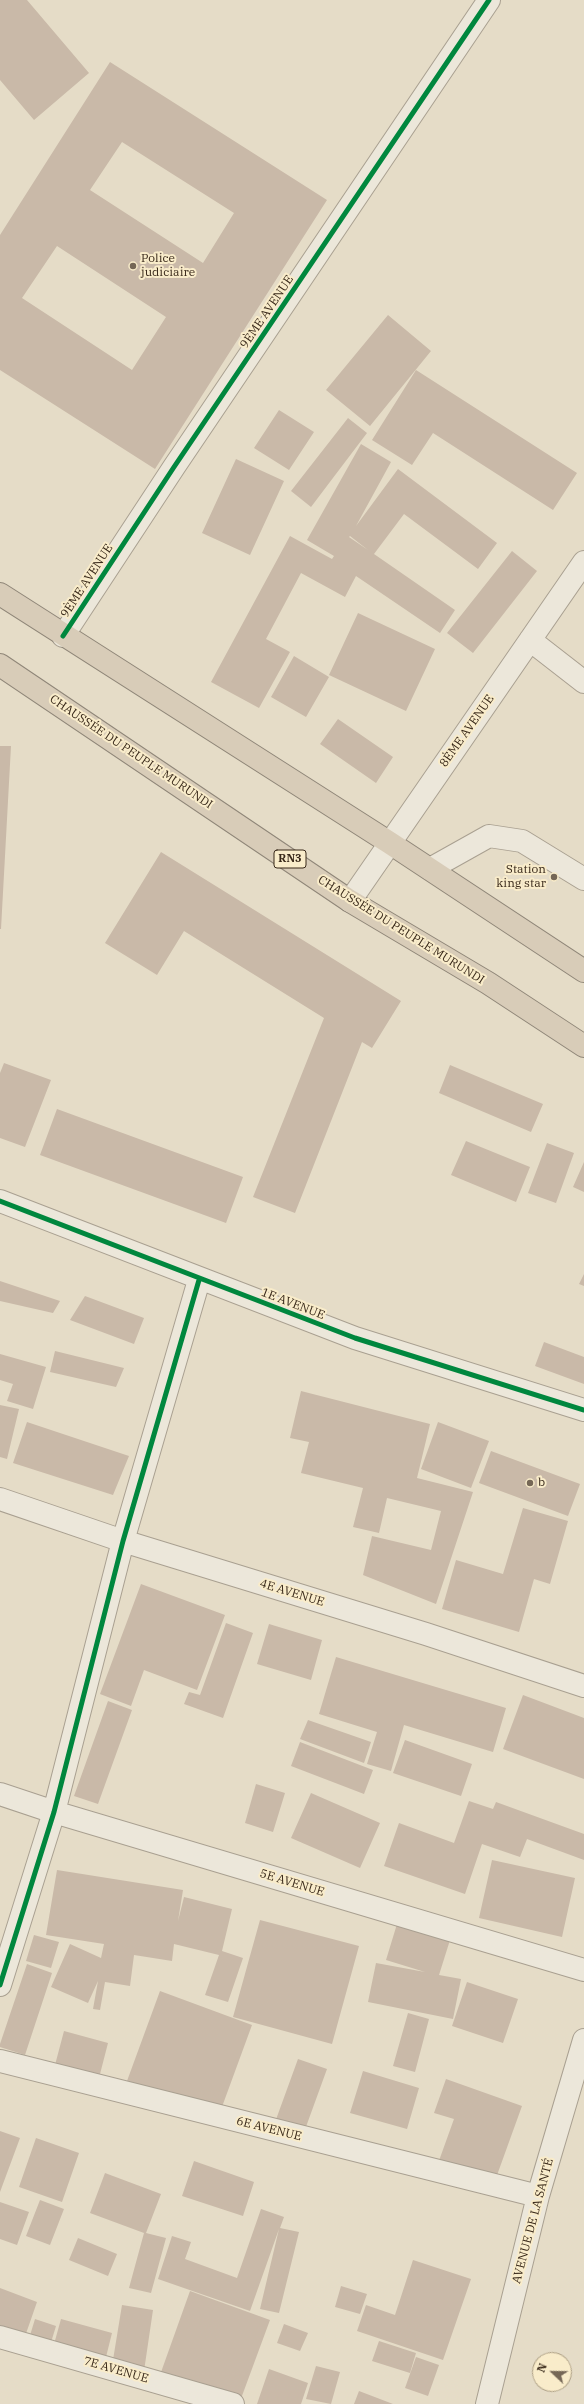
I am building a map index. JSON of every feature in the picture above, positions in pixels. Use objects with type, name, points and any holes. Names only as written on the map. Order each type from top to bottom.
[{"type":"highway","points":[[0,594],[63,636],[390,843],[584,971]]},
{"type":"highway","name":"CHAUSSÉE DU PEUPLE MURUNDI","points":[[0,664],[350,900],[488,983],[584,1046]]},
{"type":"street","name":"9ÈME AVENUE","points":[[63,636],[179,460],[489,0]]},
{"type":"street","name":"8ÈME AVENUE","points":[[350,900],[584,562]]},
{"type":"street","points":[[530,640],[584,682]]},
{"type":"street","points":[[430,869],[489,836],[522,841],[584,879]]},
{"type":"street","name":"1E AVENUE","points":[[0,1201],[199,1280],[355,1338],[584,1410]]},
{"type":"street","points":[[0,1985],[54,1812],[123,1541],[199,1280]]},
{"type":"street","name":"4E AVENUE","points":[[0,1498],[123,1541],[426,1634],[584,1686]]},
{"type":"street","name":"5E AVENUE","points":[[0,1794],[54,1812],[584,1970]]},
{"type":"street","name":"AVENUE DE LA SANTÉ","points":[[487,2404],[538,2196],[584,2040]]},
{"type":"street","name":"6E AVENUE","points":[[0,2061],[538,2196]]},
{"type":"street","name":"7E AVENUE","points":[[0,2337],[233,2404]]},
{"type":"building","points":[[0,0],[27,0],[89,73],[34,120],[0,80]]},
{"type":"building","points":[[110,62],[327,200],[155,469],[0,370],[0,235]],"holes":[[[122,142],[234,213],[203,263],[90,190]],[[57,246],[166,317],[132,370],[22,298]]]},
{"type":"building","points":[[388,315],[431,351],[370,426],[326,390]]},
{"type":"building","points":[[416,370],[577,473],[553,510],[433,433],[412,465],[372,440]]},
{"type":"building","points":[[279,410],[314,432],[289,470],[254,448]]},
{"type":"building","points":[[348,418],[367,433],[311,507],[291,491]]},
{"type":"building","points":[[361,444],[391,462],[356,526],[398,469],[497,543],[478,569],[404,514],[374,554],[455,610],[440,633],[356,576],[345,597],[301,573],[266,639],[290,652],[259,708],[211,682],[290,536],[332,559],[334,556],[307,540]],"holes":[[[350,536],[368,550],[349,537]]]},
{"type":"building","points":[[236,459],[284,481],[250,555],[202,533]]},
{"type":"building","points":[[512,551],[537,571],[473,653],[447,633]]},
{"type":"building","points":[[358,613],[435,649],[406,711],[329,675]]},
{"type":"building","points":[[294,656],[329,677],[306,717],[271,697]]},
{"type":"building","points":[[338,719],[393,757],[376,783],[320,744]]},
{"type":"building","points":[[0,746],[11,746],[1,929],[0,929]]},
{"type":"building","points":[[161,852],[401,1001],[372,1048],[362,1042],[295,1213],[253,1197],[324,1018],[184,931],[157,975],[105,943]]},
{"type":"building","points":[[4,1063],[51,1080],[25,1147],[0,1138],[0,1073]]},
{"type":"building","points":[[450,1065],[543,1104],[531,1132],[439,1093]]},
{"type":"building","points":[[57,1109],[243,1177],[226,1223],[40,1155]]},
{"type":"building","points":[[466,1141],[530,1167],[516,1202],[451,1175]]},
{"type":"building","points":[[547,1143],[574,1153],[556,1203],[528,1193]]},
{"type":"building","points":[[584,1162],[584,1192],[573,1187]]},
{"type":"building","points":[[584,1274],[584,1286],[579,1284]]},
{"type":"building","points":[[0,1281],[60,1301],[53,1313],[0,1301]]},
{"type":"building","points":[[85,1296],[144,1318],[134,1344],[70,1320]]},
{"type":"building","points":[[544,1342],[584,1357],[584,1384],[535,1366]]},
{"type":"building","points":[[55,1351],[124,1368],[116,1387],[50,1372]]},
{"type":"building","points":[[0,1354],[46,1367],[33,1409],[7,1401],[13,1384],[0,1380]]},
{"type":"building","points":[[301,1391],[430,1424],[417,1478],[473,1492],[436,1604],[363,1575],[372,1536],[431,1550],[441,1511],[387,1498],[379,1533],[353,1527],[363,1488],[301,1473],[309,1442],[290,1438]]},
{"type":"building","points":[[0,1405],[19,1409],[7,1459],[0,1457]]},
{"type":"building","points":[[27,1422],[129,1456],[113,1495],[13,1463]]},
{"type":"building","points":[[438,1422],[489,1441],[471,1488],[421,1469]]},
{"type":"building","name":"b","points":[[491,1451],[580,1484],[568,1516],[479,1483]]},
{"type":"building","points":[[523,1508],[568,1521],[550,1584],[534,1579],[519,1632],[442,1609],[456,1560],[503,1574]]},
{"type":"building","points":[[141,1584],[225,1615],[197,1690],[144,1670],[131,1706],[100,1694]]},
{"type":"building","points":[[226,1623],[253,1633],[223,1718],[184,1704],[189,1692],[200,1695]]},
{"type":"building","points":[[269,1624],[322,1640],[311,1680],[257,1664]]},
{"type":"building","points":[[336,1657],[506,1708],[493,1752],[404,1725],[391,1771],[367,1764],[377,1732],[319,1714]]},
{"type":"building","points":[[523,1695],[584,1718],[584,1779],[503,1749]]},
{"type":"building","points":[[108,1701],[132,1710],[98,1804],[74,1796]]},
{"type":"building","points":[[308,1720],[371,1742],[364,1763],[300,1739]]},
{"type":"building","points":[[405,1740],[472,1764],[461,1796],[393,1773]]},
{"type":"building","points":[[300,1742],[373,1770],[364,1794],[291,1766]]},
{"type":"building","points":[[256,1784],[285,1793],[273,1832],[245,1823]]},
{"type":"building","points":[[311,1793],[380,1823],[360,1868],[291,1838]]},
{"type":"building","points":[[469,1801],[493,1809],[496,1802],[584,1834],[584,1860],[527,1839],[520,1857],[482,1844],[465,1894],[384,1866],[399,1823],[454,1843]]},
{"type":"building","points":[[492,1860],[575,1878],[562,1937],[479,1918]]},
{"type":"building","points":[[57,1870],[183,1890],[178,1921],[184,1897],[232,1909],[222,1951],[243,1958],[228,2002],[205,1995],[219,1955],[174,1944],[172,1961],[134,1955],[130,1986],[105,1982],[100,2010],[93,2009],[98,1981],[88,2003],[51,1987],[70,1944],[101,1958],[104,1944],[46,1935]]},
{"type":"building","points":[[260,1920],[359,1946],[332,2044],[233,2017]]},
{"type":"building","points":[[397,1924],[450,1940],[439,1975],[461,1979],[453,2019],[368,2002],[376,1963],[425,1972],[386,1960]]},
{"type":"building","points":[[34,1935],[59,1942],[51,1968],[26,1961]]},
{"type":"building","points":[[27,1964],[52,1973],[25,2055],[0,2047],[0,2044]]},
{"type":"building","points":[[467,1982],[518,1999],[503,2043],[452,2026]]},
{"type":"building","points":[[160,1991],[252,2025],[219,2115],[127,2081]]},
{"type":"building","points":[[408,2013],[429,2019],[415,2072],[393,2066]]},
{"type":"building","points":[[64,2031],[108,2043],[99,2078],[55,2065]]},
{"type":"building","points":[[298,2059],[327,2069],[303,2135],[274,2125]]},
{"type":"building","points":[[363,2071],[419,2088],[407,2129],[350,2113]]},
{"type":"building","points":[[446,2079],[522,2106],[492,2189],[436,2169],[454,2119],[434,2113]]},
{"type":"building","points":[[0,2131],[20,2138],[0,2192]]},
{"type":"building","points":[[36,2138],[79,2153],[62,2202],[19,2187]]},
{"type":"building","points":[[194,2161],[254,2182],[243,2216],[182,2196]]},
{"type":"building","points":[[105,2173],[161,2194],[146,2233],[166,2238],[151,2293],[129,2288],[144,2233],[90,2213]]},
{"type":"building","points":[[40,2200],[64,2209],[50,2245],[26,2236]]},
{"type":"building","points":[[0,2202],[29,2212],[17,2245],[0,2239]]},
{"type":"building","points":[[261,2209],[284,2217],[280,2228],[299,2232],[279,2313],[260,2309],[279,2229],[250,2311],[158,2279],[172,2236],[191,2242],[185,2259],[237,2278]]},
{"type":"building","points":[[78,2238],[117,2254],[108,2276],[69,2260]]},
{"type":"building","points":[[413,2260],[471,2279],[443,2360],[357,2331],[366,2305],[395,2315]]},
{"type":"building","points":[[341,2286],[367,2294],[360,2314],[335,2307]]},
{"type":"building","points":[[0,2288],[37,2302],[22,2345],[0,2337]]},
{"type":"building","points":[[190,2291],[270,2320],[239,2404],[160,2375]]},
{"type":"building","points":[[122,2305],[153,2310],[144,2371],[112,2366]]},
{"type":"building","points":[[35,2319],[56,2326],[49,2349],[28,2342]]},
{"type":"building","points":[[61,2319],[112,2333],[103,2369],[51,2355]]},
{"type":"building","points":[[284,2324],[308,2333],[300,2351],[277,2343]]},
{"type":"building","points":[[379,2341],[416,2353],[410,2373],[372,2361]]},
{"type":"building","points":[[416,2357],[439,2365],[428,2396],[405,2388]]},
{"type":"building","points":[[316,2366],[340,2372],[331,2404],[306,2399]]},
{"type":"building","points":[[269,2369],[308,2383],[301,2404],[257,2404]]},
{"type":"building","points":[[359,2391],[393,2404],[354,2404]]},
{"type":"cycle path","points":[[63,636],[174,467],[489,0]]},
{"type":"cycle path","points":[[0,1201],[355,1338],[584,1410]]},
{"type":"cycle path","points":[[0,1985],[54,1812],[123,1541],[199,1280]]},
{"type":"place","name":"Police judiciaire","points":[[133,266]]},
{"type":"place","name":"Station king star","points":[[554,877]]},
{"type":"place","name":"b","points":[[530,1483]]}]
